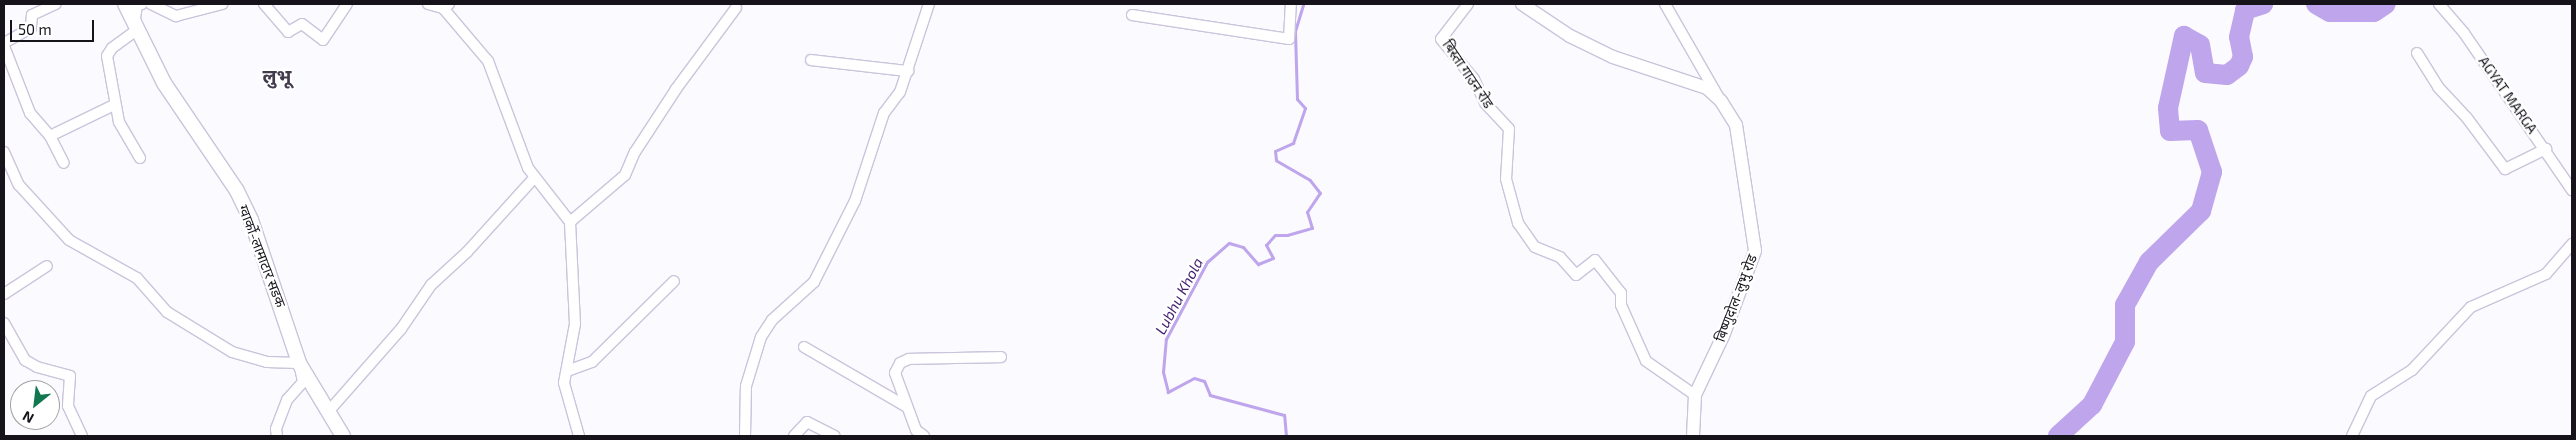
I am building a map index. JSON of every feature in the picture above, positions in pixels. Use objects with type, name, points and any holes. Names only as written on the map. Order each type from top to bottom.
[{"type":"main road","name":"ग्वार्को-लामाटार सडक","points":[[125,4],[186,118],[237,191],[251,220],[299,363],[343,436]]},
{"type":"street","points":[[56,4],[32,15],[31,28],[4,45],[30,113],[50,136],[64,163]]},
{"type":"street","points":[[140,158],[119,122],[114,105],[107,56],[112,48],[138,30],[135,18],[137,5],[142,4]]},
{"type":"street","points":[[151,4],[176,16],[222,4]]},
{"type":"street","points":[[264,4],[288,32],[302,24],[323,40],[347,4]]},
{"type":"street","points":[[428,4],[446,6],[488,61],[528,168],[570,222],[575,324],[564,383],[579,436]]},
{"type":"street","points":[[745,436],[746,386],[761,337],[772,320],[814,282],[855,200],[884,113],[900,92],[929,4]]},
{"type":"street","points":[[1132,15],[1289,39],[1291,4]]},
{"type":"street","name":"बिस्ता गाउन रोड","points":[[1468,4],[1441,39],[1474,79],[1485,103],[1509,129],[1506,179],[1518,223],[1535,247],[1560,257],[1576,275],[1595,260],[1621,293],[1621,305],[1646,361],[1695,395]]},
{"type":"street","points":[[1522,4],[1570,36],[1613,57],[1707,88],[1721,101]]},
{"type":"street","points":[[1665,4],[1721,101]]},
{"type":"street","name":"AGYAT MARGA","points":[[2439,4],[2464,33],[2546,149],[2572,190]]},
{"type":"street","points":[[570,222],[625,175],[635,152],[676,89],[736,8]]},
{"type":"street","points":[[2417,53],[2438,87],[2467,118],[2506,169],[2546,149]]},
{"type":"street","points":[[811,60],[908,71]]},
{"type":"street","name":"बिष्णुदोल-लुभु रोड","points":[[1693,436],[1695,395],[1723,336],[1755,252],[1736,125],[1721,101]]},
{"type":"street","points":[[50,136],[114,105]]},
{"type":"street","points":[[4,152],[19,185],[69,240],[137,278],[167,312],[232,352],[267,362],[299,363],[303,382],[287,400],[276,429],[277,436]]},
{"type":"street","points":[[328,412],[401,329],[432,285],[467,252],[535,177]]},
{"type":"street","points":[[2352,436],[2372,396],[2412,370],[2471,307],[2546,274],[2572,244]]},
{"type":"street","points":[[4,294],[47,266]]},
{"type":"street","points":[[567,371],[592,362],[674,281]]},
{"type":"street","points":[[4,323],[25,360],[37,368],[70,376],[68,406],[82,436]]},
{"type":"street","points":[[804,347],[907,407]]},
{"type":"street","points":[[924,436],[916,430],[895,373],[900,363],[909,359],[1001,357]]},
{"type":"street","points":[[794,436],[798,429],[808,422],[835,436]]},
{"type":"waterway","name":"Lubhu Khola","points":[[1286,436],[1284,415],[1210,395],[1204,381],[1194,378],[1168,392],[1163,372],[1166,339],[1207,262],[1229,243],[1243,247],[1258,264],[1273,258],[1266,245],[1275,235],[1287,235],[1312,228],[1307,212],[1320,193],[1310,180],[1276,160],[1275,151],[1293,143],[1305,108],[1297,99],[1295,31],[1303,4]]},
{"type":"waterway","points":[[2058,436],[2092,405],[2125,342],[2125,305],[2149,262],[2201,211],[2212,172],[2198,130],[2170,131],[2168,108],[2184,36],[2200,45],[2205,73],[2227,75],[2239,66],[2243,57],[2239,37],[2245,10],[2263,4]]},
{"type":"waterway","points":[[2316,4],[2330,12],[2374,12],[2386,4]]},
{"type":"district","name":"लुभू","points":[[277,76]]}]
